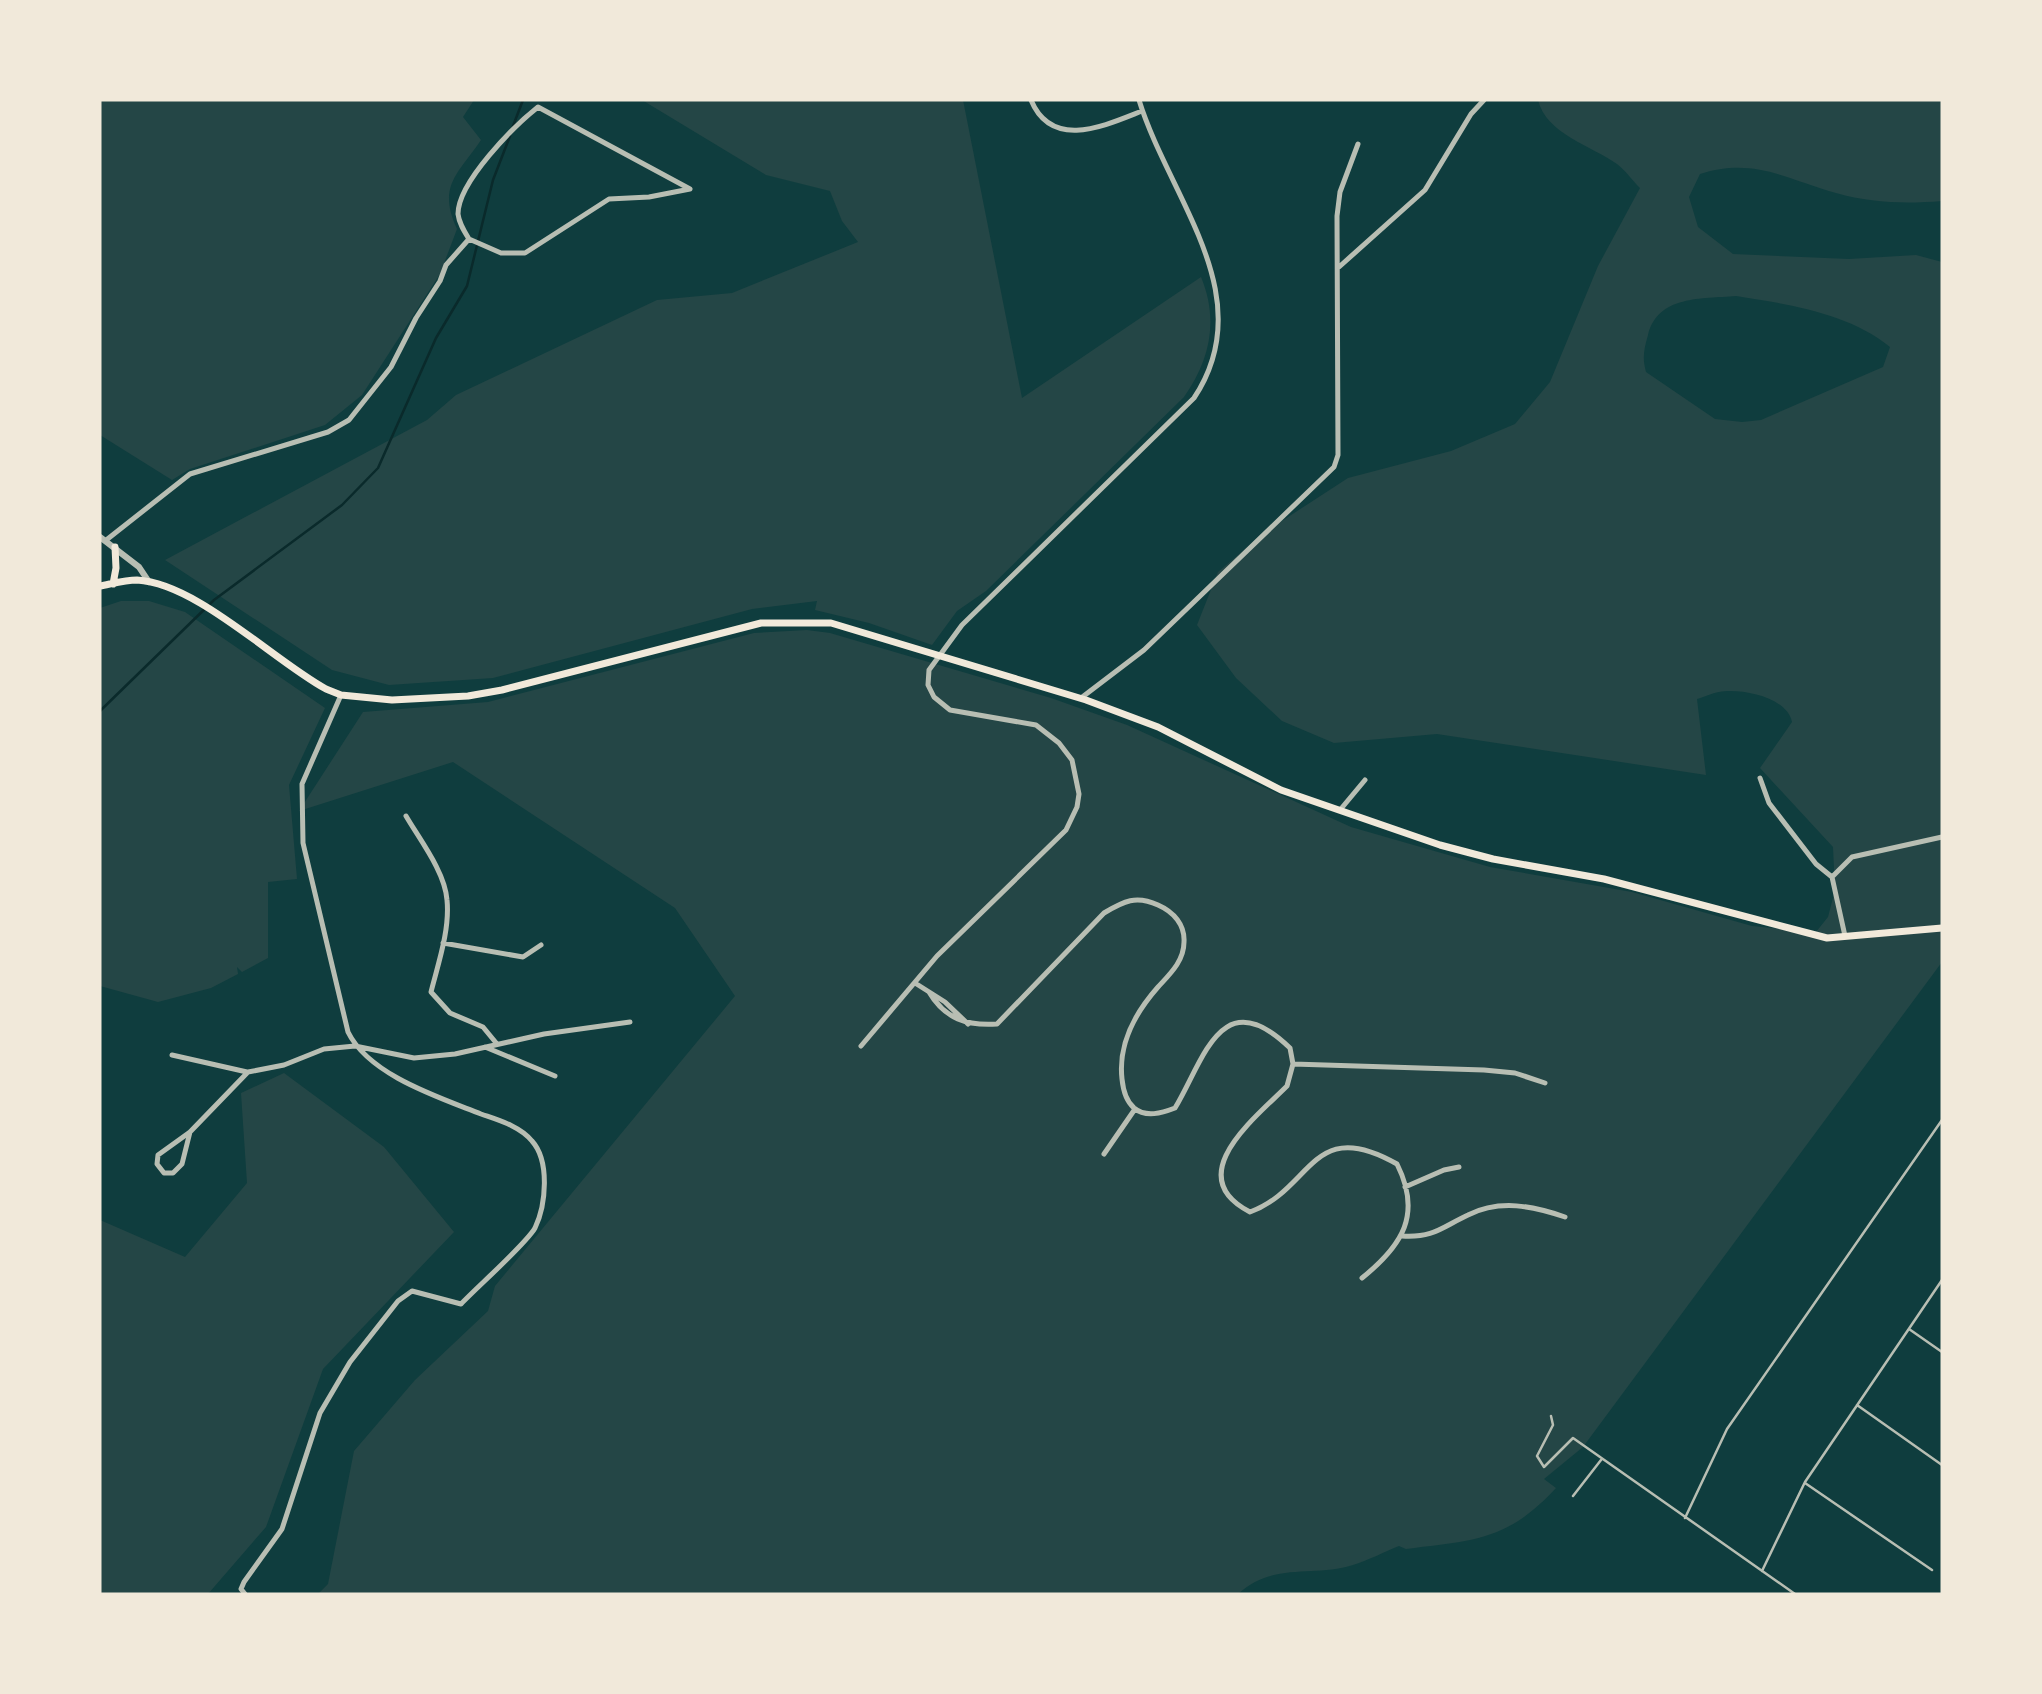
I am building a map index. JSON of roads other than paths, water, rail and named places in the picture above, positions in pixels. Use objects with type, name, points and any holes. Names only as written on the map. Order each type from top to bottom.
[{"type":"main road","points":[[113,584],[116,568],[115,547]]},
{"type":"main road","points":[[100,586],[137,580],[197,602],[312,681],[341,695],[415,700],[502,690],[736,629],[785,621],[831,623],[855,628],[1081,698],[1158,727],[1281,790],[1440,845],[1493,859],[1604,879],[1827,938],[1942,928]]},
{"type":"street","points":[[538,100],[538,107],[496,145],[467,188],[458,211],[459,222],[468,239],[501,253],[525,253],[609,199],[649,197],[691,189],[538,107]]},
{"type":"street","points":[[1031,100],[1053,124],[1067,131],[1097,129],[1142,111]]},
{"type":"street","points":[[861,1046],[937,956],[1066,830],[1077,807],[1079,794],[1072,760],[1059,743],[1036,725],[950,710],[934,697],[928,685],[929,670],[962,625],[1194,398],[1214,362],[1220,317],[1210,266],[1139,100]]},
{"type":"street","points":[[1339,267],[1425,190],[1471,114],[1485,100]]},
{"type":"street","points":[[1081,698],[1144,650],[1334,467],[1338,455],[1340,192],[1358,144]]},
{"type":"street","points":[[150,584],[139,567],[102,539],[190,474],[328,432],[349,419],[391,367],[416,318],[440,281],[446,265],[468,239]]},
{"type":"street","points":[[245,1594],[241,1589],[244,1582],[282,1529],[320,1413],[350,1362],[398,1301],[412,1292],[461,1304],[534,1229],[544,1201],[543,1166],[533,1141],[510,1125],[428,1094],[373,1062],[355,1046],[348,1032],[303,843],[302,785],[341,695]]},
{"type":"street","points":[[1759,778],[1769,803],[1816,864],[1832,877],[1845,936]]},
{"type":"street","points":[[1340,810],[1365,780]]},
{"type":"street","points":[[406,816],[441,880],[447,900],[443,943],[431,992],[450,1013],[483,1027],[496,1044]]},
{"type":"street","points":[[1832,877],[1852,857],[1942,837]]},
{"type":"street","points":[[915,983],[929,992],[936,1004],[958,1021],[968,1024],[997,1024],[1104,913],[1126,900],[1144,899],[1163,907],[1177,918],[1184,942],[1181,958],[1139,1012],[1126,1036],[1122,1059],[1123,1089],[1135,1109],[1160,1114],[1175,1108],[1208,1043],[1219,1032],[1236,1024],[1265,1026],[1290,1048],[1293,1065],[1287,1086],[1228,1149],[1221,1166],[1224,1191],[1233,1203],[1250,1212],[1264,1207],[1280,1196],[1294,1178],[1330,1149],[1352,1147],[1397,1164],[1410,1195],[1402,1236],[1389,1256],[1362,1278]]},
{"type":"street","points":[[443,943],[523,957],[541,945]]},
{"type":"street","points":[[172,1055],[248,1072],[284,1065],[324,1049],[355,1046],[414,1058],[544,1034],[630,1023]]},
{"type":"street","points":[[485,1047],[555,1076]]},
{"type":"street","points":[[1293,1065],[1484,1070],[1515,1073],[1545,1083]]},
{"type":"street","points":[[190,1132],[182,1164],[173,1173],[164,1173],[157,1164],[158,1154],[190,1132],[248,1072]]},
{"type":"street","points":[[1104,1154],[1135,1109]]},
{"type":"street","points":[[1405,1187],[1444,1170],[1460,1167]]},
{"type":"street","points":[[1402,1236],[1422,1238],[1435,1234],[1470,1214],[1493,1207],[1520,1205],[1565,1217]]},
{"type":"lane","points":[[1685,1518],[1727,1429],[1942,1120]]},
{"type":"lane","points":[[1762,1571],[1805,1482],[1942,1280]]},
{"type":"lane","points":[[1909,1329],[1942,1352]]},
{"type":"lane","points":[[1857,1405],[1942,1465]]},
{"type":"lane","points":[[1550,1416],[1553,1425],[1537,1456],[1544,1467],[1573,1438],[1795,1594]]},
{"type":"lane","points":[[1573,1496],[1601,1460]]},
{"type":"lane","points":[[1805,1482],[1932,1570]]},
{"type":"waterway","points":[[513,126],[523,100]]},
{"type":"waterway","points":[[100,711],[214,600],[342,505],[378,468],[436,338],[467,286],[493,180],[510,136]]}]
